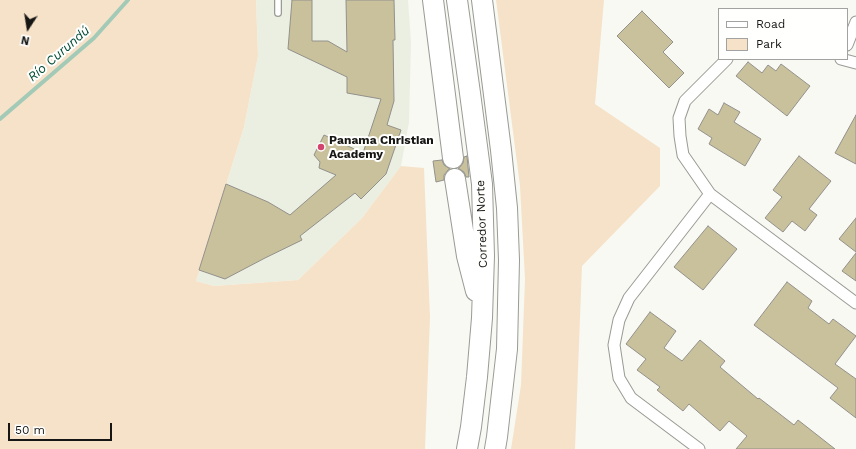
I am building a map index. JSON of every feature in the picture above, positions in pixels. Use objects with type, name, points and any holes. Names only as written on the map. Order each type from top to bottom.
[{"type":"highway","points":[[433,0],[453,158]]},
{"type":"highway","name":"Corredor Norte","points":[[457,0],[482,184],[484,256],[482,318],[477,377],[471,427],[466,449]]},
{"type":"highway","name":"Corredor Norte","points":[[482,0],[501,150],[507,208],[509,260],[507,348],[495,449]]},
{"type":"highway","points":[[455,179],[467,256],[482,318]]},
{"type":"street","points":[[848,42],[856,22]]},
{"type":"street","points":[[726,60],[685,101],[679,118],[683,156],[710,194],[856,303]]},
{"type":"street","points":[[846,60],[856,63]]},
{"type":"street","points":[[699,449],[632,398],[619,378],[614,345],[619,320],[629,298],[710,194]]},
{"type":"lane","points":[[278,0],[278,13]]},
{"type":"shaded area","name":"Panama Christian Academy","points":[[256,0],[408,0],[411,42],[409,122],[401,166],[362,218],[298,280],[214,286],[196,281],[244,127],[258,56]]},
{"type":"green space","points":[[0,0],[256,0],[258,56],[244,127],[196,281],[214,286],[298,280],[362,218],[401,166],[424,168],[430,317],[425,449],[0,449]]},
{"type":"green space","points":[[496,0],[604,0],[595,104],[660,148],[660,186],[582,266],[575,449],[511,449],[521,385],[525,279],[520,186]]},
{"type":"building","points":[[292,0],[312,0],[312,41],[328,41],[347,52],[346,0],[394,0],[394,101],[387,125],[401,130],[386,174],[361,199],[355,193],[300,236],[302,240],[225,279],[199,270],[226,184],[268,202],[290,215],[336,175],[319,168],[320,162],[314,155],[324,135],[363,153],[381,99],[347,93],[347,77],[288,49]]},
{"type":"building","points":[[642,11],[673,42],[663,52],[684,73],[669,88],[617,36]]},
{"type":"building","points":[[748,62],[762,73],[768,65],[776,71],[781,64],[810,86],[787,116],[736,76]]},
{"type":"building","points":[[724,103],[740,112],[734,122],[761,139],[745,166],[709,144],[712,138],[698,129],[709,109],[718,115]]},
{"type":"building","points":[[856,115],[856,164],[835,153]]},
{"type":"building","points":[[467,156],[469,177],[466,177],[464,172],[458,168],[463,163],[464,157]]},
{"type":"building","points":[[799,156],[831,181],[809,209],[817,215],[805,231],[792,221],[783,232],[765,218],[782,197],[773,190]]},
{"type":"building","points":[[442,160],[444,165],[450,169],[444,175],[444,180],[436,182],[433,161]]},
{"type":"building","points":[[856,218],[856,252],[839,239]]},
{"type":"building","points":[[708,226],[737,249],[703,290],[674,267]]},
{"type":"building","points":[[856,253],[856,281],[842,271]]},
{"type":"building","points":[[787,282],[812,301],[808,308],[829,324],[833,319],[856,336],[835,364],[856,379],[856,418],[830,398],[838,388],[754,325]]},
{"type":"building","points":[[650,312],[676,331],[664,348],[682,361],[700,340],[725,361],[720,367],[758,399],[759,398],[794,425],[798,420],[835,449],[736,449],[747,436],[729,421],[720,431],[689,404],[683,411],[657,390],[660,387],[637,370],[646,359],[626,344]]},
{"type":"waterway","name":"Río Curundú","points":[[0,119],[94,38],[128,0]]},
{"type":"place","name":"Panama Christian Academy","points":[[321,147]]}]
